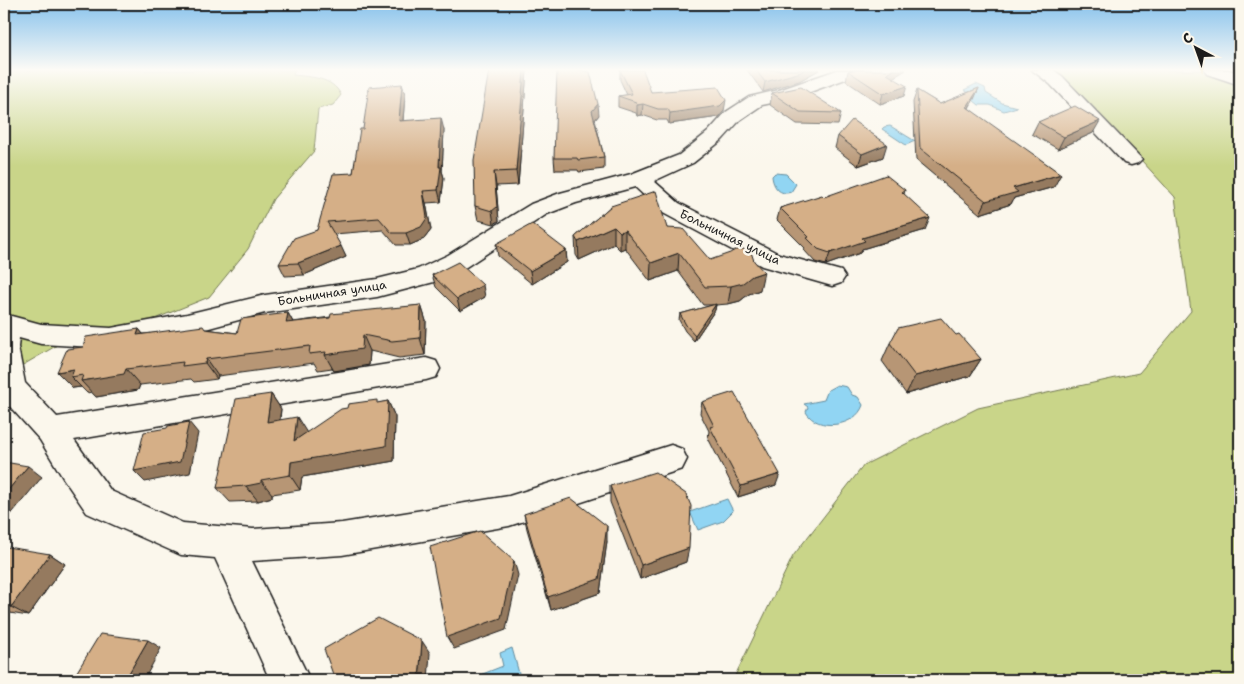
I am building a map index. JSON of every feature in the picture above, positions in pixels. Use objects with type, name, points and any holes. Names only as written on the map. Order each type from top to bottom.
[{"type":"street","name":"Больничная улица","points":[[671,459],[509,510],[342,539],[253,544],[181,539],[99,502],[74,468],[51,431],[12,388],[4,347],[6,324],[41,334],[110,338],[187,324],[264,304],[378,288],[425,276],[457,261],[540,210],[568,198],[639,179],[686,159],[715,136],[733,116],[756,102]]},
{"type":"street","points":[[1077,102],[1131,159]]},
{"type":"street","name":"Больничная улица","points":[[639,179],[671,208],[763,256],[832,277]]},
{"type":"street","points":[[51,431],[426,369]]},
{"type":"street","points":[[225,542],[290,680]]},
{"type":"green space","points":[[4,102],[335,102],[333,105],[318,109],[314,151],[273,199],[248,249],[209,297],[147,322],[73,336],[4,376]]},
{"type":"green space","points":[[1088,102],[1240,102],[1240,680],[733,680],[793,556],[864,465],[978,408],[1139,373],[1191,311],[1175,197]]},
{"type":"water","points":[[975,102],[1000,102],[1017,107],[1004,111],[990,105],[979,105]]},
{"type":"water","points":[[890,126],[915,141],[906,145],[882,129]]},
{"type":"water","points":[[775,173],[786,174],[796,184],[791,192],[784,193],[778,190],[772,176]]},
{"type":"water","points":[[837,385],[847,387],[852,395],[858,397],[863,405],[859,412],[853,418],[836,424],[827,424],[811,418],[806,412],[808,407],[804,404],[824,400],[828,390]]},
{"type":"water","points":[[727,499],[733,511],[723,521],[698,530],[690,512]]},
{"type":"water","points":[[512,648],[520,677],[513,680],[476,680],[475,677],[503,666],[500,653]]},
{"type":"building","points":[[367,102],[401,102],[399,121],[441,118],[439,167],[441,167],[438,190],[423,191],[427,218],[421,227],[406,233],[392,233],[379,218],[327,222],[341,246],[298,263],[279,264],[294,238],[317,230],[333,174],[353,173],[360,129],[363,129]]},
{"type":"building","points":[[484,102],[521,102],[516,171],[494,172],[497,207],[492,211],[475,206],[474,160]]},
{"type":"building","points":[[556,102],[597,102],[598,104],[592,111],[604,157],[578,160],[577,158],[554,158]]},
{"type":"building","points":[[636,102],[724,102],[720,106],[670,113],[668,109],[658,109],[643,104],[637,105]]},
{"type":"building","points":[[785,102],[824,102],[841,113],[800,112]]},
{"type":"building","points":[[918,102],[937,102],[940,104],[945,102],[970,102],[967,107],[1061,174],[1013,188],[1018,192],[986,201],[920,148]]},
{"type":"building","points":[[1075,106],[1100,121],[1064,137],[1038,122]]},
{"type":"building","points":[[852,120],[887,144],[862,154],[838,136]]},
{"type":"building","points":[[886,175],[905,190],[902,192],[930,218],[862,238],[865,241],[830,253],[818,249],[807,238],[809,237],[780,208],[822,195],[824,197]]},
{"type":"building","points":[[656,191],[667,228],[683,229],[710,260],[735,250],[743,249],[751,252],[754,261],[764,272],[752,276],[743,283],[731,286],[705,287],[679,253],[651,263],[625,230],[620,232],[614,226],[578,242],[575,237],[611,206]]},
{"type":"building","points":[[532,224],[566,250],[530,271],[496,244]]},
{"type":"building","points":[[458,262],[483,285],[457,299],[432,275]]},
{"type":"building","points":[[716,304],[695,335],[686,325],[680,314]]},
{"type":"building","points":[[421,305],[420,338],[392,341],[363,335],[362,349],[325,355],[326,352],[309,354],[310,346],[206,359],[205,363],[182,366],[183,362],[126,369],[124,374],[81,381],[83,375],[71,377],[74,369],[57,372],[67,349],[83,347],[86,337],[139,329],[137,335],[203,326],[205,329],[237,333],[241,319],[288,313],[286,323],[330,318],[331,314]]},
{"type":"building","points":[[941,318],[956,335],[959,334],[981,359],[915,376],[890,343],[898,328]]},
{"type":"building","points":[[734,392],[780,474],[741,486],[710,427],[714,426],[702,402]]},
{"type":"building","points":[[271,394],[267,422],[297,417],[294,441],[341,409],[347,408],[348,404],[377,400],[377,403],[388,401],[386,446],[291,462],[290,475],[261,480],[261,483],[246,486],[217,488],[236,399]]},
{"type":"building","points":[[189,422],[180,462],[134,471],[144,432]]},
{"type":"building","points":[[4,462],[28,466],[4,495]]},
{"type":"building","points":[[655,472],[686,494],[691,506],[689,548],[641,565],[610,486]]},
{"type":"building","points":[[571,498],[607,526],[599,579],[548,597],[524,514]]},
{"type":"building","points":[[480,531],[514,561],[501,618],[447,637],[430,547]]},
{"type":"building","points":[[7,547],[50,554],[11,607],[4,605],[4,552]]},
{"type":"building","points":[[378,618],[422,641],[419,680],[335,680],[324,649]]},
{"type":"building","points":[[100,634],[148,640],[125,680],[72,680]]}]
